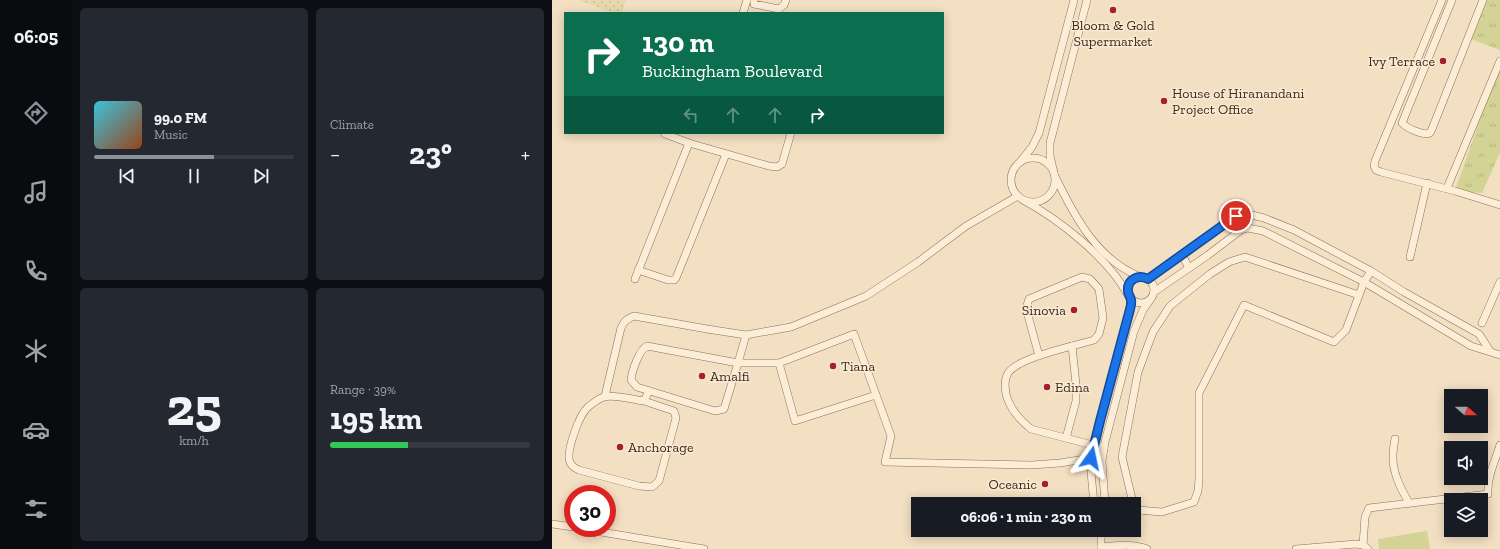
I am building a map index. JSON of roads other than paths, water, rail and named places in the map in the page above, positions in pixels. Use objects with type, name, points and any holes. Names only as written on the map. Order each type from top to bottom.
[{"type":"street","points":[[743,12],[747,0]]},
{"type":"street","points":[[754,0],[754,4],[779,9],[784,5],[786,0]]},
{"type":"street","points":[[1074,0],[1039,133],[1029,151],[1015,167],[1011,177],[1012,188],[1021,198],[1049,215],[1083,243],[1113,273],[1130,297],[1138,304],[1143,304],[1150,300]]},
{"type":"street","points":[[605,396],[621,328],[624,321],[628,318],[634,316],[746,335],[791,327],[866,296],[918,262],[966,226],[1021,198],[1037,202],[1048,196],[1054,188],[1054,174],[1050,161],[1050,142],[1087,0]]},
{"type":"street","points":[[1442,0],[1374,164],[1374,168],[1378,171],[1447,188],[1500,205]]},
{"type":"street","points":[[1452,0],[1402,123],[1405,126],[1425,134],[1430,133],[1432,129],[1483,0]]},
{"type":"street","points":[[1447,188],[1500,61]]},
{"type":"street","points":[[666,134],[689,143],[726,154],[777,167],[782,164],[791,134]]},
{"type":"street","points":[[635,279],[689,143]]},
{"type":"street","points":[[638,270],[668,280],[674,280],[676,278],[726,154]]},
{"type":"street","points":[[1020,162],[1031,157],[1041,159],[1050,166],[1075,215],[1094,240],[1116,263],[1126,270],[1153,283],[1154,292]]},
{"type":"street","points":[[1410,257],[1427,184]]},
{"type":"street","points":[[1093,497],[1091,458],[1129,313],[1130,297],[1128,287],[1130,283],[1137,277],[1145,278],[1182,255],[1236,216],[1243,214],[1252,215],[1264,218],[1294,230],[1371,271],[1479,334],[1490,351]]},
{"type":"street","points":[[1105,497],[1102,472],[1104,448],[1134,331],[1142,310],[1154,292],[1241,230],[1248,228],[1263,231],[1364,282],[1471,346],[1500,355]]},
{"type":"street","points":[[1182,255],[1189,268]]},
{"type":"street","points":[[1359,295],[1245,257],[1229,262],[1170,306],[1153,332],[1138,372],[1122,457],[1133,503],[1138,510],[1162,512],[1194,502],[1198,491],[1199,480],[1199,393],[1244,305],[1334,342],[1346,330],[1364,282],[1371,271]]},
{"type":"street","points":[[1039,356],[1026,308],[1029,299],[1082,277],[1090,279],[1099,289],[1104,318],[1097,337],[1094,340],[1039,356],[1016,365],[1008,373],[1004,384],[1009,405],[1023,423],[1031,429],[1104,448]]},
{"type":"street","points":[[1482,323],[1500,282]]},
{"type":"street","points":[[746,335],[738,363],[724,409],[722,410],[715,411],[649,391],[637,387],[631,380],[632,373],[640,355],[643,349],[647,346],[738,363],[780,363],[854,334],[891,436],[885,462],[1032,465],[1091,458]]},
{"type":"street","points":[[1066,438],[1076,401],[1076,384],[1072,346]]},
{"type":"street","points":[[780,363],[795,421],[876,395]]},
{"type":"street","points":[[644,401],[649,391]]},
{"type":"street","points":[[605,396],[644,401],[674,411],[676,418],[659,481],[652,487],[639,486],[572,467],[569,460],[570,448],[578,425],[587,407],[605,396]]},
{"type":"street","points":[[1395,439],[1392,456],[1395,470],[1399,485],[1409,503]]},
{"type":"street","points":[[1296,549],[1356,544],[1366,547],[1365,517],[1369,508],[1488,494],[1489,476],[1500,445]]},
{"type":"street","points":[[552,524],[564,526]]},
{"type":"street","points":[[616,534],[704,549]]},
{"type":"street","points":[[1101,538],[1101,548],[1137,546],[1147,549]]},
{"type":"place","name":"Bloom & Gold Supermarket","points":[[1113,10]]},
{"type":"place","name":"Ivy Terrace","points":[[1443,61]]},
{"type":"place","name":"House of Hiranandani Project Office","points":[[1164,101]]},
{"type":"place","name":"Sinovia","points":[[1074,310]]},
{"type":"place","name":"Tiana","points":[[833,366]]},
{"type":"place","name":"Amalfi","points":[[702,376]]},
{"type":"place","name":"Edina","points":[[1047,387]]},
{"type":"place","name":"Anchorage","points":[[620,447]]},
{"type":"place","name":"Oceanic","points":[[1045,484]]}]
